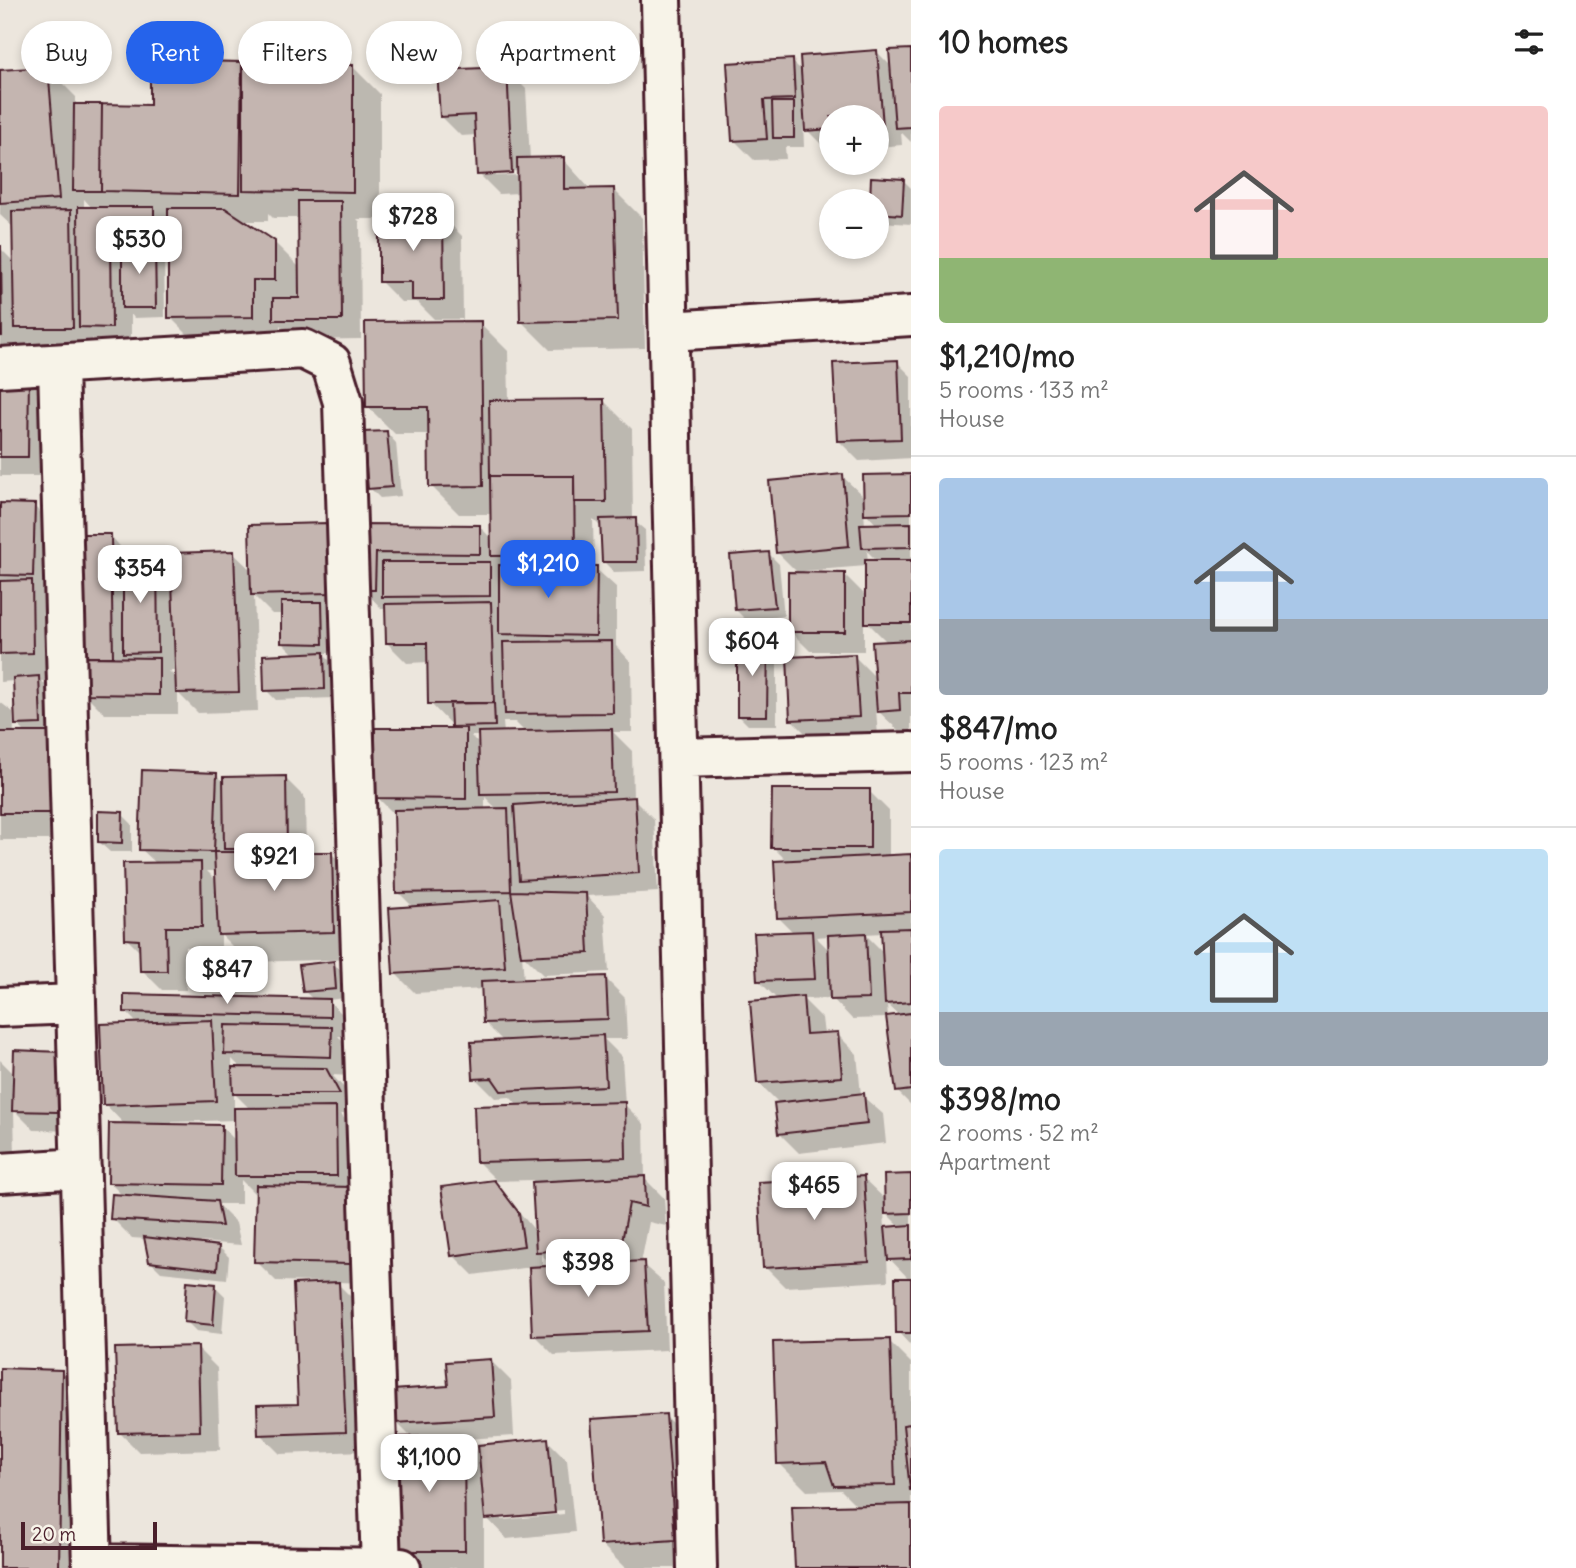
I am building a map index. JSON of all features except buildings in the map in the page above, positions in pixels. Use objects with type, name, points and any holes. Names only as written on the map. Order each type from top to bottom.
[{"type":"street","points":[[661,0],[698,1568]]},
{"type":"street","points":[[669,331],[911,316]]},
{"type":"street","points":[[0,368],[303,349],[331,363],[343,402],[381,1568]]},
{"type":"street","points":[[58,366],[92,1566],[401,1568]]},
{"type":"street","points":[[679,758],[911,752]]},
{"type":"street","points":[[0,1007],[76,1004]]},
{"type":"street","points":[[0,1173],[81,1168]]}]
